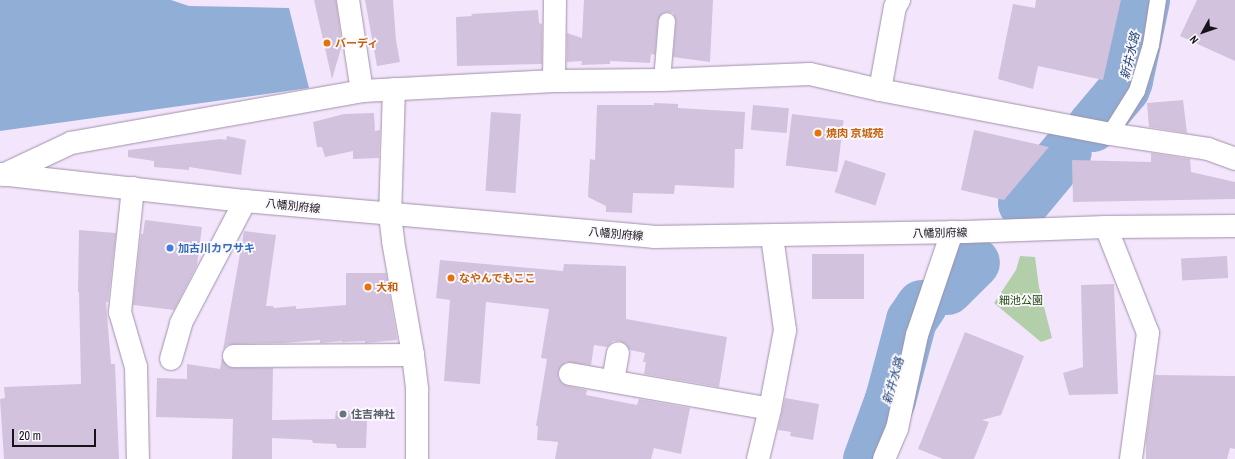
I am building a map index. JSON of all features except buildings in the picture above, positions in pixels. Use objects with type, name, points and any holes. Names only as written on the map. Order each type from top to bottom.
[{"type":"street","points":[[348,0],[362,90]]},
{"type":"street","points":[[554,81],[555,0]]},
{"type":"street","points":[[880,90],[895,7],[899,0]]},
{"type":"street","points":[[2,174],[71,142],[362,90],[554,81],[662,80],[810,74],[880,90],[1110,134],[1208,149],[1235,159]]},
{"type":"street","points":[[394,89],[390,215],[393,241],[413,355],[417,390],[417,459]]},
{"type":"street","name":"八幡別府線","points":[[2,174],[245,201],[390,215],[653,237],[772,236],[1106,227],[1235,226]]},
{"type":"street","points":[[133,188],[120,312],[136,367],[138,459]]},
{"type":"street","points":[[171,359],[181,323],[245,201]]},
{"type":"street","points":[[1106,227],[1148,333],[1131,459]]},
{"type":"street","points":[[884,459],[897,429],[918,335],[952,232]]},
{"type":"street","points":[[758,459],[770,409],[785,330],[772,236]]},
{"type":"street","points":[[613,381],[618,353]]},
{"type":"street","points":[[234,356],[413,355]]},
{"type":"street","points":[[570,374],[770,409]]},
{"type":"lane","points":[[1110,134],[1137,91],[1151,45],[1158,0]]},
{"type":"lane","points":[[662,80],[667,21]]},
{"type":"green space","name":"細池公園","points":[[1020,256],[1035,257],[1039,287],[1052,338],[1041,342],[994,303],[1016,270]]},
{"type":"water","points":[[0,0],[171,0],[189,6],[289,8],[309,88],[0,131]]},
{"type":"waterway","name":"新井水路","points":[[1092,126],[1124,88],[1144,0]]},
{"type":"waterway","name":"新井水路","points":[[1023,203],[1066,151]]},
{"type":"waterway","name":"新井水路","points":[[947,289],[974,262]]},
{"type":"waterway","name":"新井水路","points":[[868,459],[890,399],[911,320],[921,305]]},
{"type":"place","name":"バーディ","points":[[327,43]]},
{"type":"place","name":"焼肉 京城苑","points":[[818,133]]},
{"type":"place","name":"加古川カワサキ","points":[[170,248]]},
{"type":"place","name":"なやんでもここ","points":[[451,278]]},
{"type":"place","name":"大和","points":[[368,287]]},
{"type":"place","name":"住吉神社","points":[[343,414]]}]
